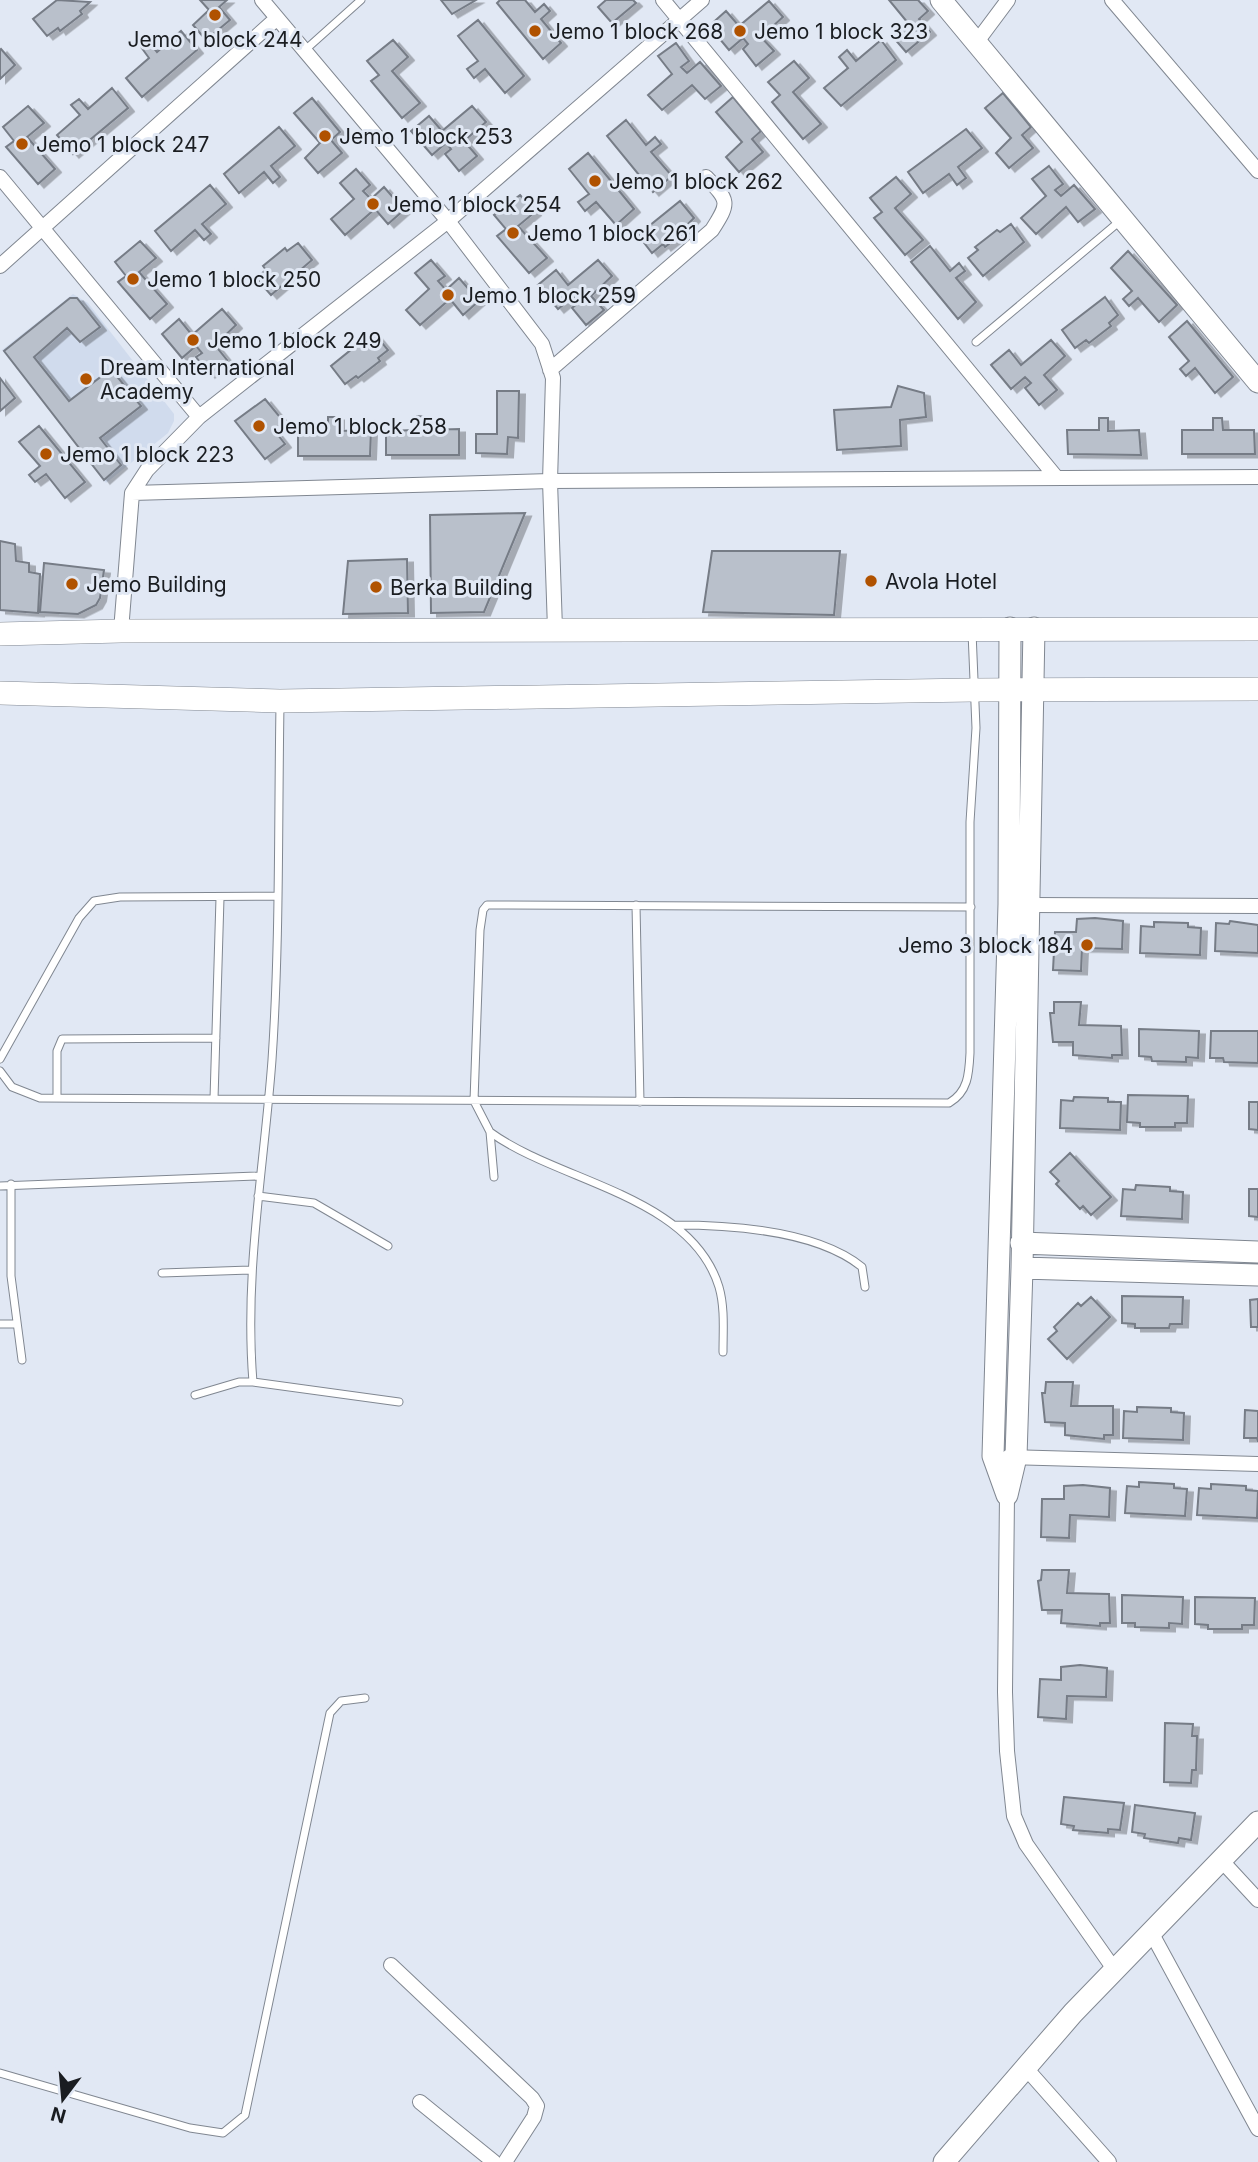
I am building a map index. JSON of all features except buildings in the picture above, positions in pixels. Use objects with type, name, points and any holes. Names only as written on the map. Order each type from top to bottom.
[{"type":"main road","points":[[0,634],[555,629],[1258,629]]},
{"type":"main road","points":[[0,694],[280,701],[974,690],[1258,690]]},
{"type":"street","points":[[262,0],[448,221],[542,344],[551,370],[554,413],[550,481],[555,629]]},
{"type":"street","points":[[663,0],[1056,477]]},
{"type":"street","points":[[121,631],[132,493],[147,471],[199,416],[448,221],[678,18],[702,0]]},
{"type":"street","points":[[941,0],[1256,374]]},
{"type":"street","points":[[976,43],[1008,0]]},
{"type":"street","points":[[1112,0],[1258,171]]},
{"type":"street","points":[[0,266],[276,19]]},
{"type":"street","points":[[0,177],[199,416]]},
{"type":"street","points":[[551,370],[712,230],[726,204],[725,197],[706,177]]},
{"type":"street","points":[[132,493],[550,481],[1258,477]]},
{"type":"street","points":[[1010,628],[1022,691],[1030,905],[1016,1457],[1007,1494],[1007,1751],[1014,1816],[1026,1844],[1114,1969]]},
{"type":"street","points":[[1007,1494],[993,1456],[1009,904],[1022,691],[1034,628]]},
{"type":"street","points":[[1030,905],[1258,906]]},
{"type":"street","points":[[1021,1243],[1258,1252]]},
{"type":"street","points":[[1221,1251],[1221,1274]]},
{"type":"street","points":[[1022,1268],[1258,1275]]},
{"type":"street","points":[[993,1456],[1258,1464]]},
{"type":"street","points":[[944,2162],[1024,2066],[1114,1969],[1258,1822]]},
{"type":"street","points":[[1221,1860],[1258,1900]]},
{"type":"street","points":[[1151,1932],[1258,2129]]},
{"type":"street","points":[[391,1965],[532,2098],[537,2106],[534,2117],[505,2162]]},
{"type":"street","points":[[1024,2066],[1109,2162]]},
{"type":"street","points":[[420,2102],[494,2162]]},
{"type":"lane","points":[[304,51],[361,0]]},
{"type":"lane","points":[[976,342],[1123,219]]},
{"type":"lane","points":[[0,1071],[12,1087],[26,1094],[57,1098],[937,1104],[956,1099],[968,1079],[970,1054],[971,822],[976,728],[972,628]]},
{"type":"lane","points":[[253,1381],[249,1328],[250,1270],[269,1100],[276,999],[280,701]]},
{"type":"lane","points":[[0,1059],[86,907],[106,898],[277,896]]},
{"type":"lane","points":[[214,1099],[220,898]]},
{"type":"lane","points":[[494,1177],[490,1132],[474,1101],[480,930],[483,910],[487,905],[971,907]]},
{"type":"lane","points":[[636,905],[640,1102]]},
{"type":"lane","points":[[57,1098],[57,1051],[61,1039],[216,1038]]},
{"type":"lane","points":[[490,1132],[514,1149],[626,1197],[674,1225],[710,1267],[719,1287],[723,1352]]},
{"type":"lane","points":[[0,1186],[260,1176]]},
{"type":"lane","points":[[11,1184],[10,1276],[22,1360]]},
{"type":"lane","points":[[258,1196],[304,1200],[388,1246]]},
{"type":"lane","points":[[674,1225],[712,1225],[826,1245],[862,1267],[865,1287]]},
{"type":"lane","points":[[162,1273],[250,1270]]},
{"type":"lane","points":[[0,1324],[15,1324]]},
{"type":"lane","points":[[195,1395],[239,1382],[253,1381],[399,1402]]},
{"type":"lane","points":[[0,2073],[190,2128],[223,2133],[245,2115],[330,1713],[341,1701],[365,1698]]},
{"type":"shaded area","name":"Dream International Academy","points":[[73,294],[88,303],[174,414],[174,421],[168,433],[106,483],[2,350]]},
{"type":"place","name":"Jemo 1 block 244","points":[[215,15]]},
{"type":"place","name":"Jemo 1 block 268","points":[[535,31]]},
{"type":"place","name":"Jemo 1 block 323","points":[[740,31]]},
{"type":"place","name":"Jemo 1 block 253","points":[[325,136]]},
{"type":"place","name":"Jemo 1 block 247","points":[[22,144]]},
{"type":"place","name":"Jemo 1 block 262","points":[[595,181]]},
{"type":"place","name":"Jemo 1 block 254","points":[[373,204]]},
{"type":"place","name":"Jemo 1 block 261","points":[[513,233]]},
{"type":"place","name":"Jemo 1 block 250","points":[[133,279]]},
{"type":"place","name":"Jemo 1 block 259","points":[[448,295]]},
{"type":"place","name":"Jemo 1 block 249","points":[[193,340]]},
{"type":"place","name":"Dream International Academy","points":[[86,379]]},
{"type":"place","name":"Jemo 1 block 258","points":[[259,426]]},
{"type":"place","name":"Jemo 1 block 223","points":[[46,454]]},
{"type":"place","name":"Avola Hotel","points":[[871,581]]},
{"type":"place","name":"Jemo Building","points":[[72,584]]},
{"type":"place","name":"Berka Building","points":[[376,587]]},
{"type":"place","name":"Jemo 3 block 184","points":[[1087,945]]}]
